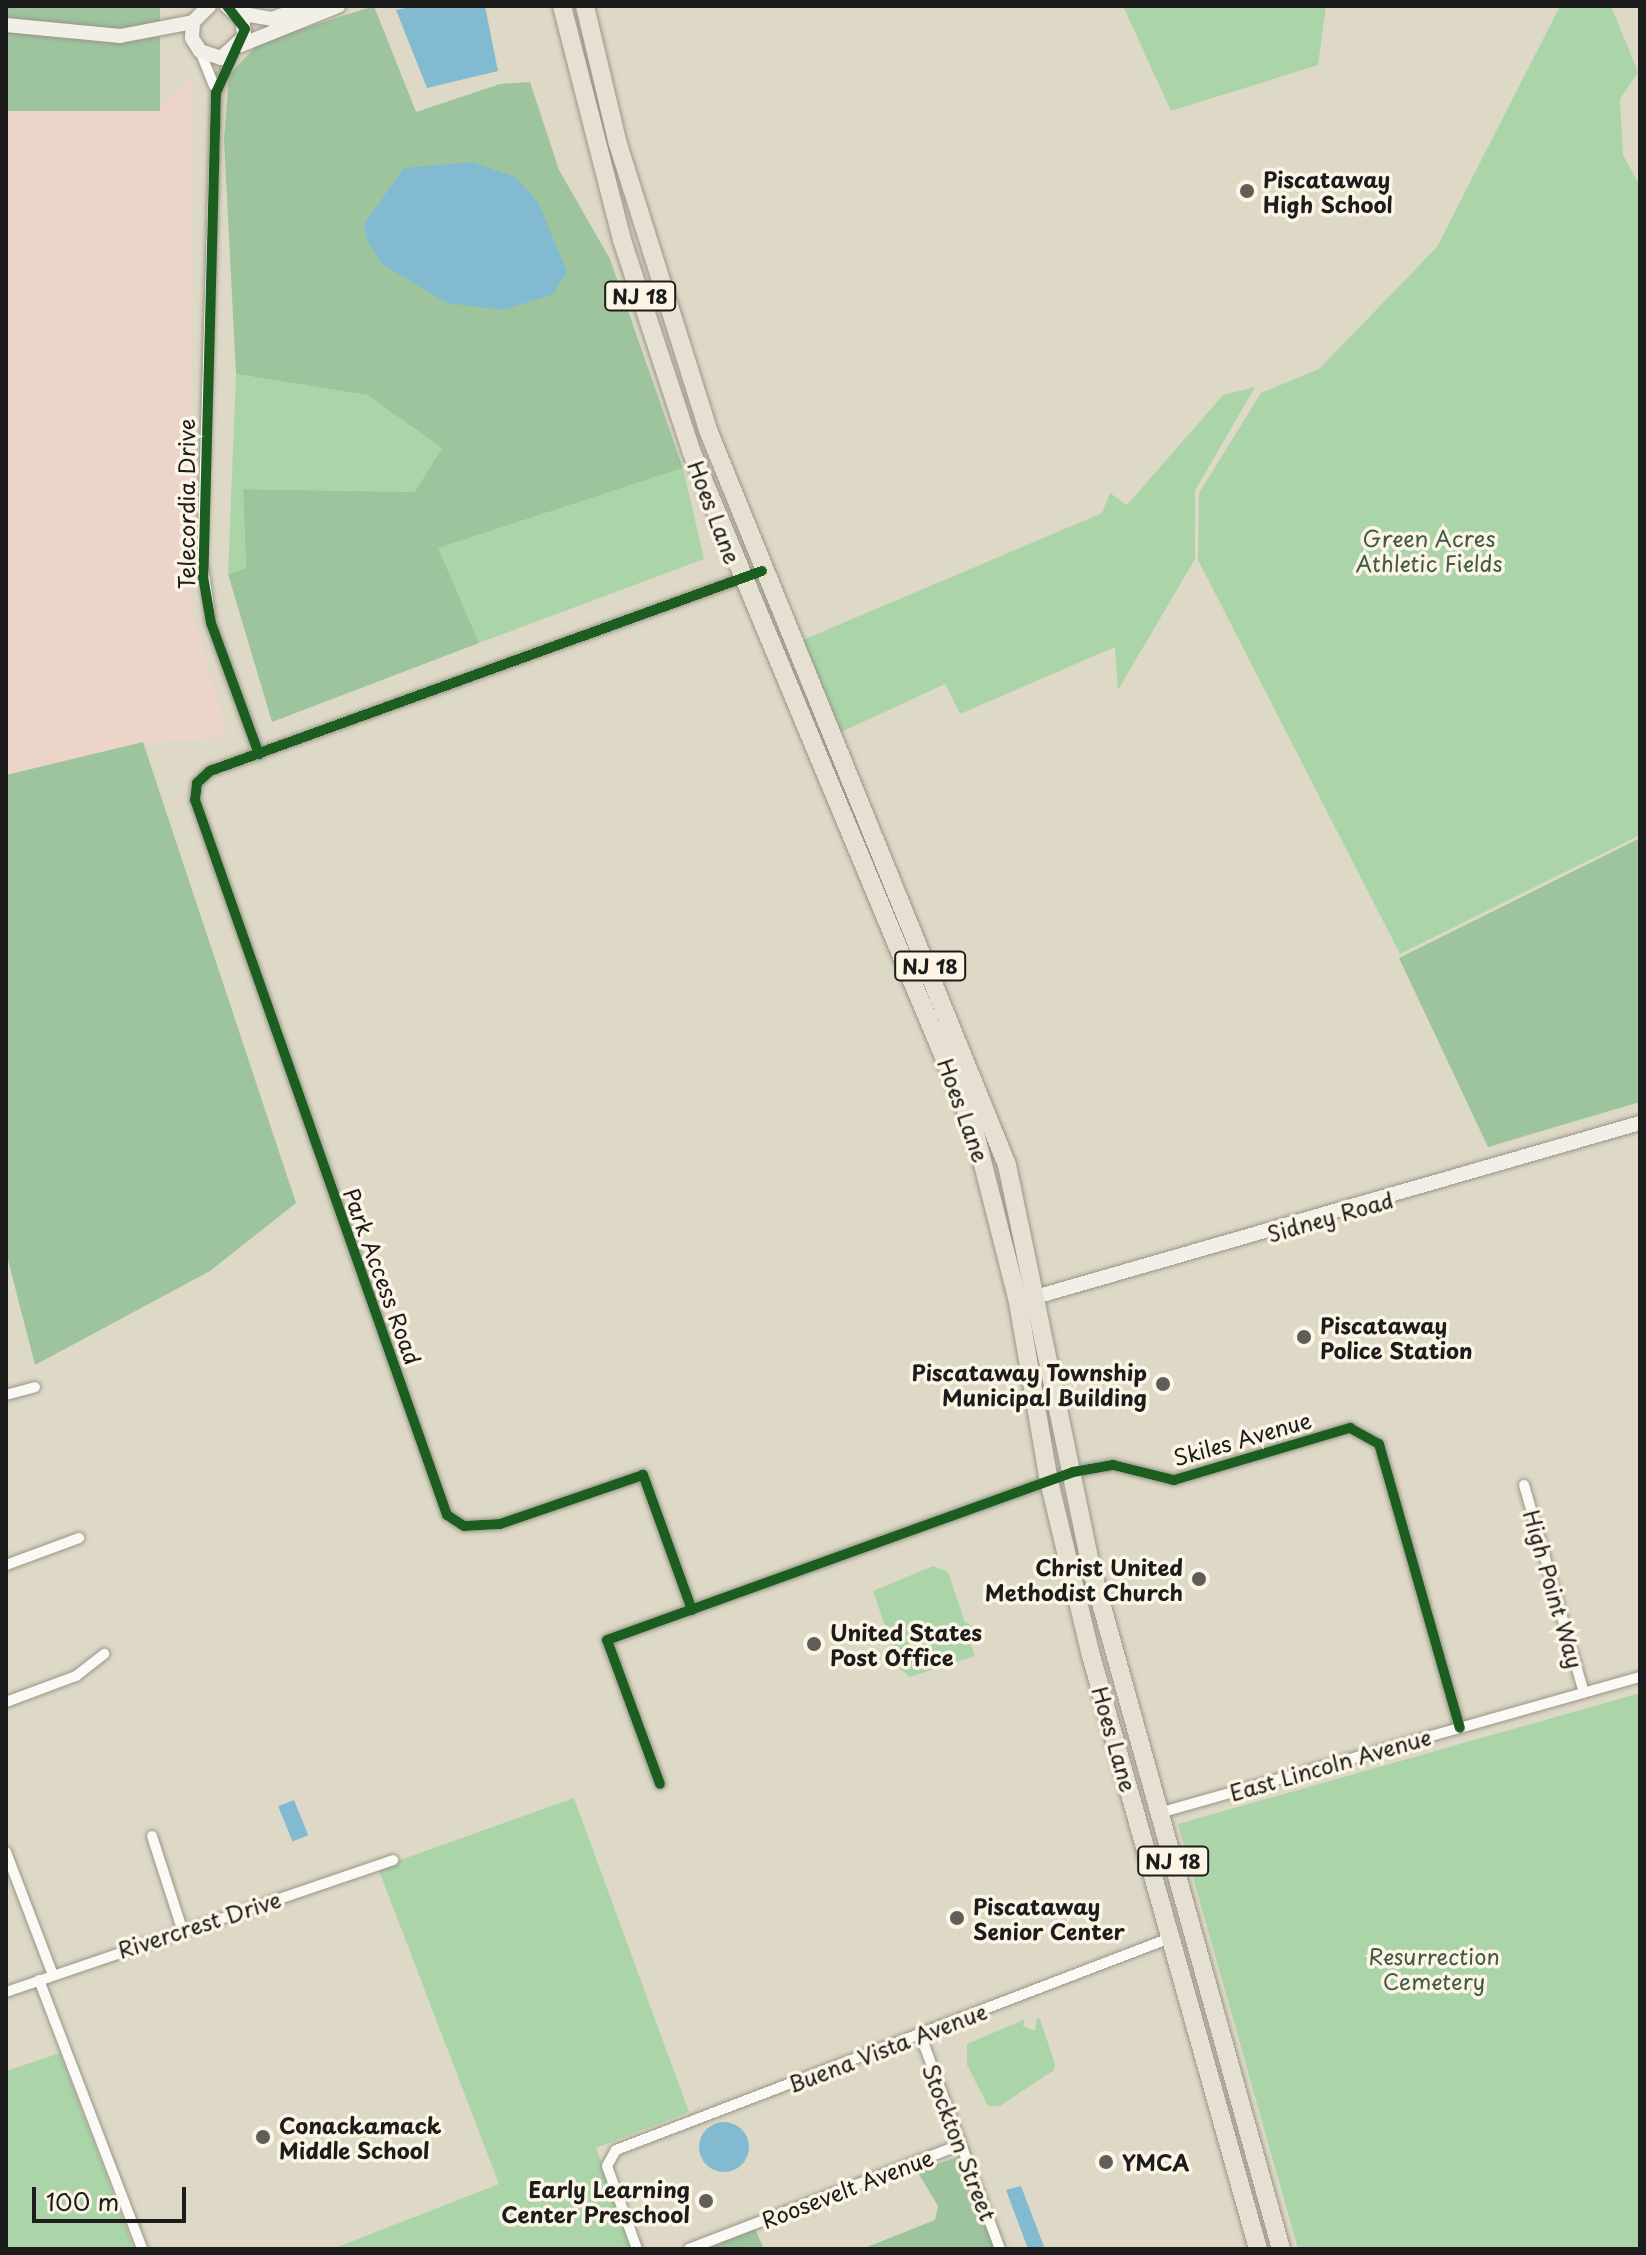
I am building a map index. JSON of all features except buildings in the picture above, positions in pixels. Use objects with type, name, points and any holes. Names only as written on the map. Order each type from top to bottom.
[{"type":"highway","name":"Hoes Lane","points":[[562,6],[622,240],[741,579],[974,1129],[1018,1302],[1049,1481],[1170,1938],[1258,2249]]},
{"type":"highway","name":"Hoes Lane","points":[[585,6],[682,354],[762,571],[968,1056],[1007,1165],[1039,1296],[1091,1567],[1281,2249]]},
{"type":"street","points":[[6,25],[77,36],[151,34],[193,22],[209,6]]},
{"type":"street","points":[[238,48],[233,10],[271,19],[308,6]]},
{"type":"street","points":[[151,34],[198,48],[214,57],[338,6]]},
{"type":"street","points":[[193,22],[198,48]]},
{"type":"street","name":"Telecordia Drive","points":[[198,48],[216,93],[203,576],[211,623],[259,754]]},
{"type":"street","name":"Telecordia Drive","points":[[216,93],[238,48]]},
{"type":"street","points":[[259,754],[762,571]]},
{"type":"street","name":"Park Access Road","points":[[259,754],[197,783],[197,816],[443,1508],[464,1526],[500,1524],[643,1475],[692,1610]]},
{"type":"street","name":"Sidney Road","points":[[1018,1302],[1640,1123]]},
{"type":"street","points":[[6,1395],[35,1387]]},
{"type":"street","name":"Skiles Avenue","points":[[660,1784],[607,1640],[1073,1472],[1113,1465],[1174,1480],[1350,1428],[1372,1435],[1460,1728]]},
{"type":"street","name":"High Point Way","points":[[1524,1485],[1584,1693]]},
{"type":"street","points":[[6,1565],[79,1538]]},
{"type":"street","points":[[6,1702],[76,1676],[104,1654]]},
{"type":"street","name":"East Lincoln Avenue","points":[[1159,1813],[1640,1677]]},
{"type":"street","points":[[152,1836],[182,1929]]},
{"type":"street","points":[[6,1852],[8,1866],[53,1975]]},
{"type":"street","name":"Rivercrest Drive","points":[[6,1992],[182,1929],[393,1860]]},
{"type":"street","name":"Buena Vista Avenue","points":[[637,2249],[608,2159],[1170,1938]]},
{"type":"street","points":[[39,1980],[142,2249]]},
{"type":"street","name":"Stockton Street","points":[[920,2034],[1000,2249]]},
{"type":"street","name":"Roosevelt Avenue","points":[[689,2249],[960,2145]]},
{"type":"shaded area","points":[[192,76],[192,610],[228,738],[143,742],[6,775],[6,111],[158,109]]},
{"type":"green space","points":[[6,6],[160,6],[160,111],[6,111]]},
{"type":"green space","points":[[374,6],[416,112],[500,84],[530,82],[559,170],[610,259],[683,468],[438,548],[479,643],[272,722],[228,574],[246,568],[243,489],[415,492],[442,448],[367,395],[236,374],[224,140],[229,75],[260,42]]},
{"type":"green space","points":[[1123,6],[1326,6],[1318,65],[1171,111]]},
{"type":"green space","name":"Green Acres Athletic Fields","points":[[1560,6],[1611,6],[1638,72],[1620,99],[1623,155],[1640,186],[1640,835],[1400,954],[1198,560],[1199,493],[1261,393],[1319,369],[1437,247]]},
{"type":"green space","points":[[236,374],[367,395],[442,448],[416,492],[243,489],[246,568],[228,574]]},
{"type":"green space","points":[[1255,387],[1195,491],[1195,559],[1118,690],[1115,647],[960,714],[945,684],[835,735],[798,642],[1102,513],[1110,493],[1127,505],[1223,395]]},
{"type":"green space","points":[[683,468],[704,559],[479,643],[437,548]]},
{"type":"green space","points":[[143,742],[296,1203],[210,1271],[35,1365],[6,1252],[6,775]]},
{"type":"green space","points":[[1640,838],[1640,1102],[1488,1147],[1399,958]]},
{"type":"green space","points":[[933,1566],[948,1572],[965,1622],[976,1628],[966,1631],[975,1656],[910,1677],[900,1669],[873,1591]]},
{"type":"green space","name":"Resurrection Cemetery","points":[[1640,1693],[1640,2249],[1298,2249],[1178,1824]]},
{"type":"green space","points":[[574,1798],[689,2112],[596,2148],[636,2249],[332,2249],[499,2184],[378,1868]]},
{"type":"green space","points":[[1037,2018],[1040,2019],[1055,2064],[1054,2070],[1000,2106],[988,2106],[967,2065],[967,2044],[1025,2019],[1023,2026],[1035,2031]]},
{"type":"green space","points":[[60,2053],[134,2249],[6,2249],[6,2071]]},
{"type":"green space","points":[[960,2156],[995,2249],[862,2249],[935,2220],[938,2206],[917,2171]]},
{"type":"green space","points":[[755,2229],[764,2249],[705,2249]]},
{"type":"water","points":[[415,6],[485,6],[498,71],[427,88],[396,10]]},
{"type":"water","points":[[472,162],[515,177],[538,202],[567,272],[553,294],[503,310],[447,303],[382,264],[368,242],[364,224],[404,168]]},
{"type":"water","points":[[294,1800],[308,1835],[292,1842],[278,1806]]},
{"type":"water","points":[[724,2122],[741,2130],[749,2147],[741,2164],[724,2172],[707,2164],[699,2147],[707,2130]]},
{"type":"water","points":[[1021,2186],[1045,2249],[1028,2249],[1006,2190]]},
{"type":"cycle path","points":[[227,6],[245,29],[216,93],[203,576],[211,623],[259,754]]},
{"type":"cycle path","points":[[692,1610],[643,1475],[500,1524],[464,1526],[447,1515],[195,800],[197,783],[210,771],[762,571]]},
{"type":"cycle path","points":[[660,1784],[607,1640],[1073,1472],[1113,1465],[1174,1480],[1350,1428],[1379,1444],[1460,1728]]},
{"type":"place","name":"Piscataway High School","points":[[1247,191]]},
{"type":"place","name":"Piscataway Police Station","points":[[1304,1337]]},
{"type":"place","name":"Piscataway Township Municipal Building","points":[[1163,1384]]},
{"type":"place","name":"Christ United Methodist Church","points":[[1199,1579]]},
{"type":"place","name":"United States Post Office","points":[[814,1644]]},
{"type":"place","name":"Piscataway Senior Center","points":[[957,1918]]},
{"type":"place","name":"Conackamack Middle School","points":[[263,2137]]},
{"type":"place","name":"YMCA","points":[[1106,2162]]},
{"type":"place","name":"Early Learning Center Preschool","points":[[706,2201]]}]
